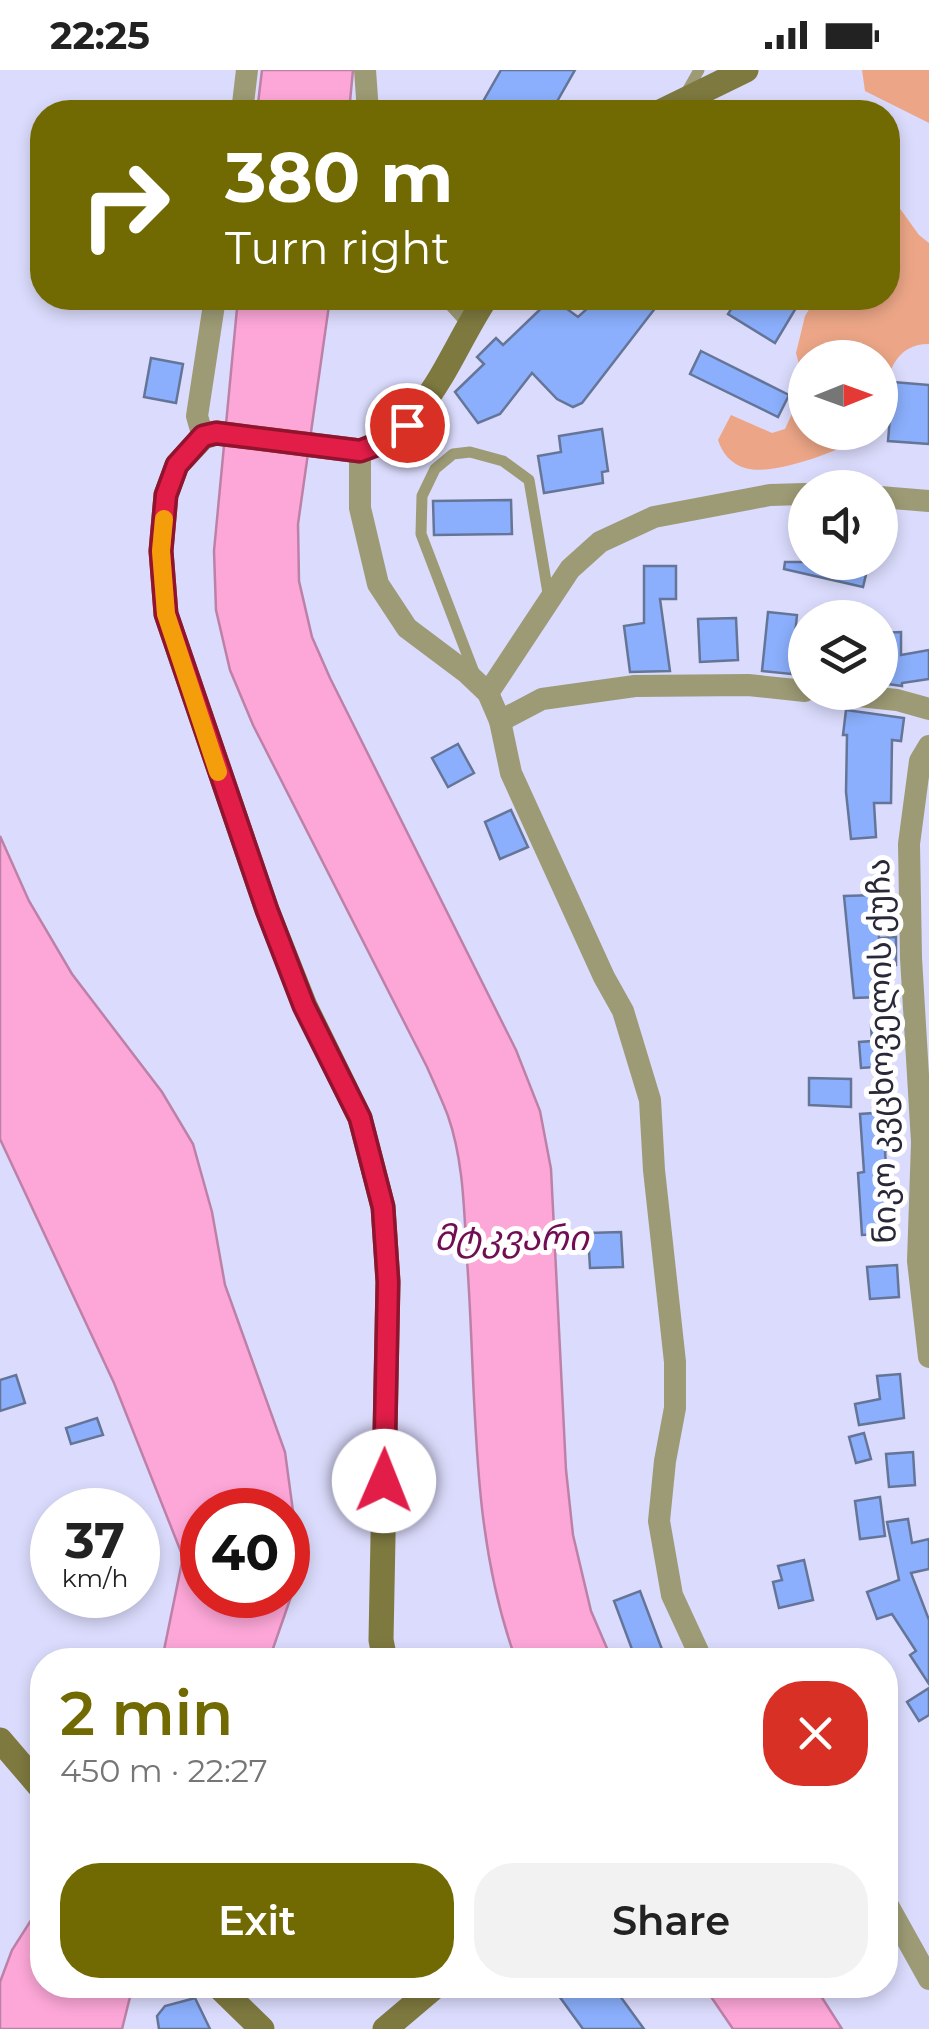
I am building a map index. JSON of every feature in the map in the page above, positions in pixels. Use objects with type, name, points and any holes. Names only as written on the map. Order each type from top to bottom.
[{"type":"street","points":[[243,100],[247,70]]},
{"type":"street","points":[[366,70],[367,100]]},
{"type":"street","points":[[684,100],[746,70]]},
{"type":"street","points":[[209,435],[197,416],[213,310]]},
{"type":"street","points":[[462,310],[471,320]]},
{"type":"street","points":[[382,1648],[388,1282],[383,1207],[360,1118],[304,1006],[267,910],[166,614],[161,551],[166,495],[177,465],[209,435],[360,451],[392,437],[416,416],[478,310]]},
{"type":"street","points":[[360,451],[360,508],[378,584],[407,628],[483,688],[500,721],[511,773],[623,1011],[650,1100],[675,1362],[675,1408],[659,1521],[672,1595],[696,1648]]},
{"type":"street","points":[[483,688],[570,570],[600,542],[654,518],[788,494]]},
{"type":"street","points":[[898,498],[929,501]]},
{"type":"street","points":[[500,721],[542,699],[635,686],[748,685],[788,689]]},
{"type":"street","points":[[898,700],[929,709]]},
{"type":"street","name":"ნიკო კვცხოველის ქუჩა","points":[[929,746],[920,761],[909,844],[911,958],[925,1163],[918,1260],[929,1357]]},
{"type":"street","points":[[0,1740],[30,1774]]},
{"type":"street","points":[[898,1923],[929,1979]]},
{"type":"street","points":[[230,1998],[262,2029]]},
{"type":"street","points":[[385,2029],[422,1998]]},
{"type":"lane","points":[[676,100],[699,70]]},
{"type":"lane","points":[[483,688],[421,534],[422,496],[435,469],[453,454],[470,452],[503,461],[529,480],[549,603]]},
{"type":"shaded area","points":[[862,70],[929,70],[929,123],[900,108],[900,100],[883,100],[865,91]]},
{"type":"shaded area","points":[[900,209],[929,243],[929,344],[908,349],[898,358],[898,340],[799,340],[809,310],[900,310]]},
{"type":"shaded area","points":[[731,415],[772,433],[785,429],[788,422],[788,450],[835,450],[789,465],[757,470],[735,464],[718,440]]},
{"type":"water","points":[[262,70],[353,70],[350,100],[258,100]]},
{"type":"water","name":"მტკვარი","points":[[237,310],[328,310],[298,524],[299,581],[312,637],[330,678],[516,1050],[540,1111],[551,1169],[566,1470],[573,1535],[591,1611],[607,1648],[512,1648],[501,1612],[482,1513],[464,1205],[453,1133],[427,1067],[253,725],[230,670],[216,610],[214,551]]},
{"type":"water","points":[[0,836],[29,901],[72,974],[162,1092],[193,1144],[212,1212],[225,1285],[285,1452],[290,1488],[180,1488],[180,1549],[160,1499],[160,1488],[156,1488],[114,1383],[0,1139]]},
{"type":"water","points":[[180,1572],[180,1618],[284,1618],[273,1648],[164,1648]]},
{"type":"water","points":[[30,1922],[30,1998],[130,1998],[122,2029],[0,2029],[0,1982],[12,1950]]},
{"type":"water","points":[[712,1998],[822,1998],[842,2029],[733,2029]]},
{"type":"building","points":[[501,70],[575,70],[558,100],[484,100]]},
{"type":"building","points":[[539,310],[568,310],[578,317],[586,310],[654,310],[582,403],[573,407],[557,399],[532,373],[500,414],[478,423],[455,392],[484,364],[477,357],[496,338],[503,345]]},
{"type":"building","points":[[730,310],[795,310],[775,343],[728,314]]},
{"type":"building","points":[[701,351],[788,397],[778,417],[690,374]]},
{"type":"building","points":[[151,358],[183,364],[176,403],[144,397]]},
{"type":"building","points":[[898,382],[929,385],[929,444],[898,442]]},
{"type":"building","points":[[602,429],[608,471],[602,472],[603,483],[544,493],[538,456],[561,452],[559,436]]},
{"type":"building","points":[[511,500],[512,534],[434,535],[433,501]]},
{"type":"building","points":[[644,566],[676,566],[676,599],[660,599],[670,671],[630,672],[624,626],[644,623]]},
{"type":"building","points":[[832,580],[865,580],[863,587]]},
{"type":"building","points":[[768,612],[788,614],[788,674],[762,671]]},
{"type":"building","points":[[736,618],[738,660],[700,662],[698,619]]},
{"type":"building","points":[[898,632],[901,655],[929,650],[929,679],[898,685]]},
{"type":"building","points":[[846,710],[904,718],[901,741],[892,740],[891,803],[874,803],[876,837],[851,839],[846,792],[847,735],[843,735]]},
{"type":"building","points":[[458,744],[474,773],[448,787],[432,758]]},
{"type":"building","points":[[511,810],[528,847],[500,859],[485,822]]},
{"type":"building","points":[[877,895],[879,938],[896,937],[896,965],[878,966],[880,997],[854,998],[844,896]]},
{"type":"building","points":[[887,1024],[890,1066],[861,1068],[859,1042],[872,1041],[871,1025]]},
{"type":"building","points":[[809,1078],[851,1079],[851,1107],[809,1105]]},
{"type":"building","points":[[888,1112],[890,1151],[885,1151],[888,1196],[894,1196],[896,1233],[862,1235],[858,1173],[864,1172],[860,1114]]},
{"type":"building","points":[[621,1232],[623,1267],[590,1268],[588,1233]]},
{"type":"building","points":[[897,1265],[899,1297],[870,1299],[867,1267]]},
{"type":"building","points":[[900,1374],[904,1418],[859,1425],[855,1404],[880,1399],[877,1376]]},
{"type":"building","points":[[16,1375],[25,1403],[0,1411],[0,1380]]},
{"type":"building","points":[[97,1418],[103,1435],[71,1444],[66,1428]]},
{"type":"building","points":[[864,1433],[871,1459],[856,1463],[849,1437]]},
{"type":"building","points":[[913,1452],[915,1485],[889,1487],[886,1454]]},
{"type":"building","points":[[880,1497],[885,1536],[860,1539],[855,1501]]},
{"type":"building","points":[[908,1519],[912,1543],[929,1539],[929,1569],[911,1573],[929,1620],[929,1684],[910,1655],[916,1651],[892,1614],[877,1619],[867,1592],[899,1580],[887,1522]]},
{"type":"building","points":[[804,1560],[813,1600],[779,1608],[773,1582],[782,1580],[778,1566]]},
{"type":"building","points":[[640,1591],[661,1648],[632,1648],[614,1601]]},
{"type":"building","points":[[929,1688],[929,1715],[919,1721],[907,1702]]},
{"type":"building","points":[[195,1998],[210,2029],[159,2029],[157,2016],[165,2006]]},
{"type":"building","points":[[560,1998],[621,1998],[644,2029],[583,2029]]},
{"type":"slow traffic","points":[[164,519],[161,551],[166,614],[218,772]]},
{"type":"route","points":[[384,1481],[388,1282],[383,1207],[360,1118],[304,1006],[186,680],[166,614],[161,551],[166,495],[177,465],[203,436],[216,433],[360,451],[382,443],[407,425]]}]
